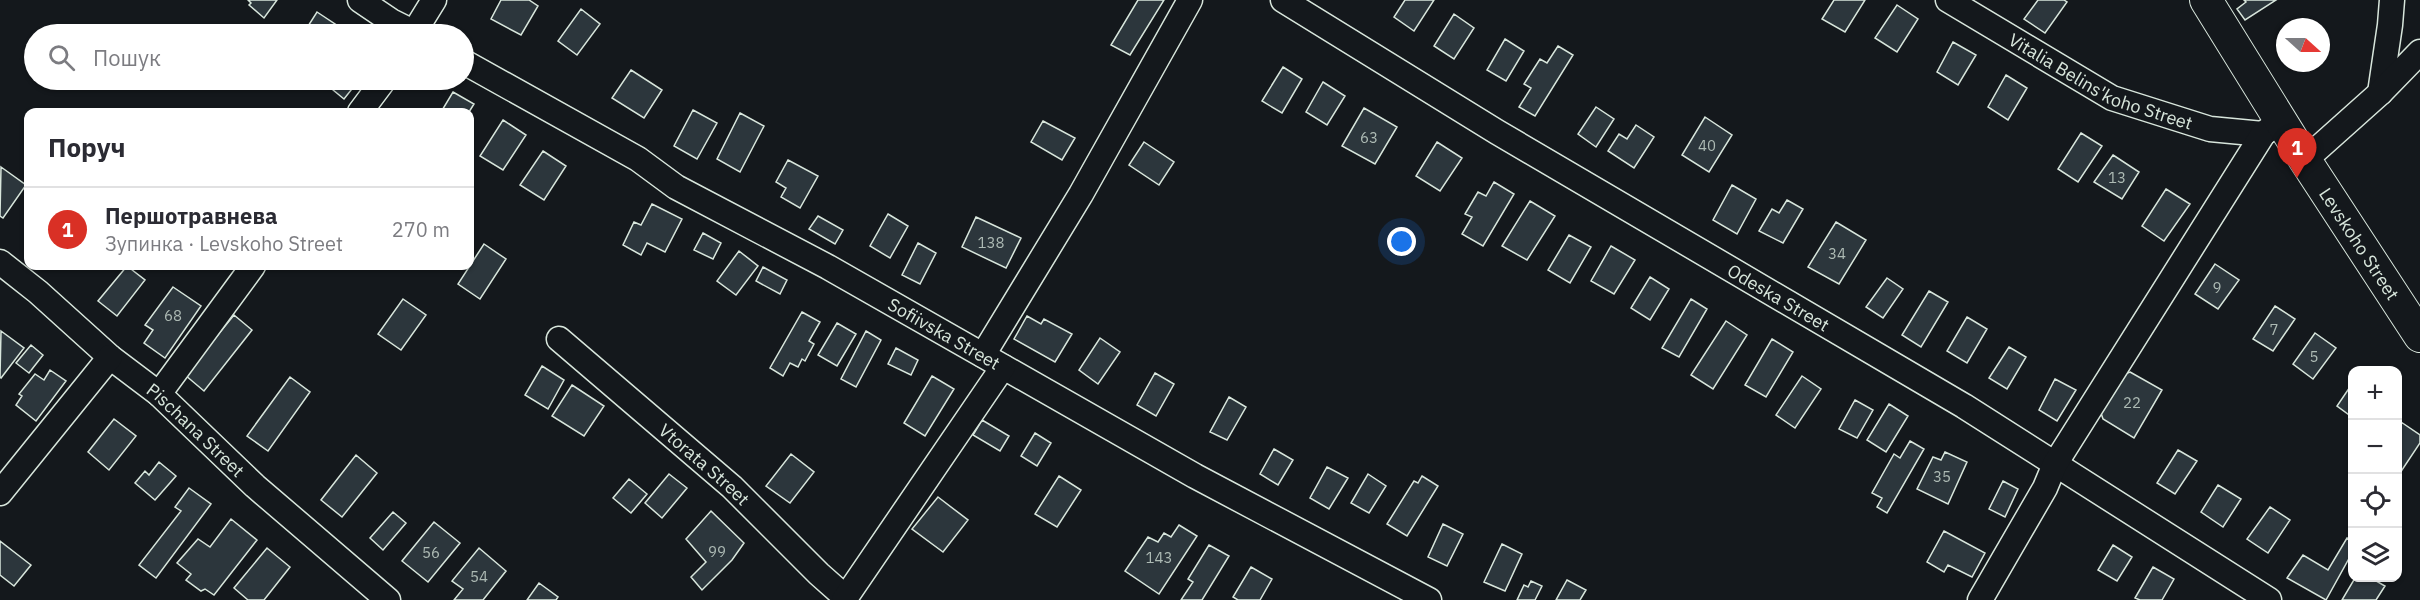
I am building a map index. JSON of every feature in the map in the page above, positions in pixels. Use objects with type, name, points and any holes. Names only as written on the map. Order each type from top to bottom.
[{"type":"main road","name":"Levskoho Street","points":[[2206,0],[2272,127],[2305,160],[2420,336]]},
{"type":"street","points":[[360,0],[399,24]]},
{"type":"street","points":[[421,24],[434,0]]},
{"type":"street","points":[[845,598],[993,361],[1081,194],[1190,0]]},
{"type":"street","name":"Odeska Street","points":[[1284,0],[1497,132],[1874,351],[2269,600]]},
{"type":"street","name":"Vitalia Belins'koho Street","points":[[1948,0],[2112,98],[2210,129],[2272,127]]},
{"type":"street","points":[[2379,93],[2390,25],[2391,0]]},
{"type":"street","points":[[2305,160],[2379,93],[2420,52]]},
{"type":"street","name":"Sofiivska Street","points":[[474,68],[638,159],[676,187],[828,267],[1195,476],[1429,600]]},
{"type":"street","points":[[363,108],[376,90]]},
{"type":"street","points":[[1980,600],[2045,488],[2055,464],[2272,127]]},
{"type":"street","name":"Pischana Street","points":[[0,262],[38,292],[110,357],[159,394],[255,486],[388,600]]},
{"type":"street","points":[[159,394],[251,270]]},
{"type":"street","name":"Vtorata Street","points":[[559,339],[732,486],[845,598]]},
{"type":"street","points":[[0,493],[110,357]]},
{"type":"building","points":[[248,0],[277,0],[264,18],[249,5],[251,3]]},
{"type":"building","points":[[501,0],[529,0],[538,6],[521,35],[491,19]]},
{"type":"building","points":[[1138,0],[1164,0],[1130,55],[1111,45]]},
{"type":"building","points":[[1405,0],[1434,0],[1414,31],[1394,17]]},
{"type":"building","points":[[1834,0],[1865,0],[1845,32],[1822,19]]},
{"type":"building","points":[[2038,0],[2067,2],[2045,33],[2024,19]]},
{"type":"building","points":[[2244,0],[2276,0],[2245,20],[2237,9],[2246,2]]},
{"type":"building","points":[[1897,5],[1918,19],[1897,52],[1875,38]]},
{"type":"building","points":[[581,9],[600,24],[577,55],[558,41]]},
{"type":"building","points":[[317,12],[335,24],[309,24]]},
{"type":"building","points":[[1454,14],[1474,28],[1454,59],[1434,46]]},
{"type":"building","points":[[1505,39],[1524,51],[1506,81],[1487,70]]},
{"type":"building","points":[[1953,42],[1976,55],[1958,85],[1937,72]]},
{"type":"building","points":[[1558,46],[1573,55],[1535,116],[1519,107],[1531,88],[1524,84],[1540,59],[1547,63]]},
{"type":"building","points":[[1283,67],[1302,79],[1282,113],[1262,101]]},
{"type":"building","points":[[631,70],[662,90],[644,118],[612,98]]},
{"type":"building","points":[[2006,75],[2027,88],[2008,120],[1988,107]]},
{"type":"building","points":[[1323,82],[1345,96],[1327,125],[1306,112]]},
{"type":"building","points":[[333,90],[351,90],[344,99]]},
{"type":"building","points":[[453,92],[474,104],[472,108],[443,108]]},
{"type":"building","points":[[1596,107],[1614,119],[1596,147],[1578,134]]},
{"type":"building","points":[[1364,108],[1397,127],[1375,164],[1342,146]]},
{"type":"building","points":[[693,110],[717,123],[697,159],[674,146]]},
{"type":"building","points":[[740,113],[764,126],[740,172],[717,159]]},
{"type":"building","points":[[1705,117],[1732,135],[1709,172],[1682,155]]},
{"type":"building","points":[[503,120],[526,135],[503,170],[480,156]]},
{"type":"building","points":[[1043,121],[1075,138],[1062,160],[1031,142]]},
{"type":"building","points":[[1636,125],[1654,137],[1634,168],[1608,151],[1619,134],[1627,139]]},
{"type":"building","points":[[2081,133],[2102,146],[2078,182],[2058,169]]},
{"type":"building","points":[[1144,142],[1174,162],[1159,185],[1129,165]]},
{"type":"building","points":[[1437,142],[1462,158],[1440,191],[1416,176]]},
{"type":"building","points":[[543,151],[566,166],[544,200],[520,185]]},
{"type":"building","points":[[2113,155],[2139,172],[2122,199],[2094,182]]},
{"type":"building","points":[[788,160],[818,176],[800,208],[781,197],[786,188],[776,182]]},
{"type":"building","points":[[1,167],[24,184],[24,188],[3,218],[0,216]]},
{"type":"building","points":[[1494,182],[1514,194],[1483,246],[1462,234],[1472,217],[1465,214],[1478,192],[1486,196]]},
{"type":"building","points":[[1732,185],[1756,199],[1737,234],[1713,220]]},
{"type":"building","points":[[2166,189],[2190,204],[2164,241],[2142,226]]},
{"type":"building","points":[[1787,200],[1803,209],[1783,243],[1759,231],[1772,209],[1779,213]]},
{"type":"building","points":[[1530,201],[1555,216],[1527,260],[1502,246]]},
{"type":"building","points":[[652,204],[682,219],[665,252],[647,243],[641,255],[623,245],[634,222],[641,225]]},
{"type":"building","points":[[888,214],[908,226],[890,258],[870,246]]},
{"type":"building","points":[[818,216],[843,230],[835,244],[809,229]]},
{"type":"building","points":[[976,217],[1021,238],[1006,268],[962,247]]},
{"type":"building","points":[[1836,222],[1866,240],[1839,284],[1808,267]]},
{"type":"building","points":[[703,233],[721,243],[713,259],[694,250]]},
{"type":"building","points":[[1569,235],[1591,247],[1570,283],[1548,270]]},
{"type":"building","points":[[918,243],[936,253],[920,284],[902,275]]},
{"type":"building","points":[[484,244],[506,259],[480,299],[458,284],[467,270],[474,270],[474,259]]},
{"type":"building","points":[[1611,246],[1635,260],[1614,294],[1591,281]]},
{"type":"building","points":[[739,251],[758,266],[736,295],[717,281]]},
{"type":"building","points":[[2215,264],[2239,280],[2218,309],[2195,294]]},
{"type":"building","points":[[763,267],[787,280],[780,294],[756,281]]},
{"type":"building","points":[[124,270],[132,270],[145,280],[117,316],[98,301]]},
{"type":"building","points":[[1650,277],[1669,289],[1650,320],[1631,308]]},
{"type":"building","points":[[1887,278],[1903,289],[1883,318],[1866,307]]},
{"type":"building","points":[[173,287],[201,306],[165,358],[144,343],[153,330],[145,325]]},
{"type":"building","points":[[1929,291],[1948,302],[1921,347],[1902,335]]},
{"type":"building","points":[[403,299],[426,315],[401,350],[378,334]]},
{"type":"building","points":[[1691,299],[1707,309],[1679,357],[1662,348]]},
{"type":"building","points":[[2275,306],[2295,319],[2273,351],[2253,339]]},
{"type":"building","points":[[802,312],[820,322],[809,341],[814,344],[805,361],[802,359],[798,367],[790,363],[783,376],[770,368]]},
{"type":"building","points":[[234,315],[252,330],[204,391],[185,375]]},
{"type":"building","points":[[1027,316],[1041,324],[1044,319],[1072,334],[1055,362],[1014,339]]},
{"type":"building","points":[[1967,317],[1987,329],[1967,363],[1947,351]]},
{"type":"building","points":[[1726,321],[1747,335],[1713,389],[1691,375]]},
{"type":"building","points":[[837,323],[856,334],[837,366],[818,355]]},
{"type":"building","points":[[1,331],[24,348],[1,378],[0,377]]},
{"type":"building","points":[[866,331],[881,340],[856,387],[841,379]]},
{"type":"building","points":[[2315,333],[2336,348],[2313,379],[2293,364]]},
{"type":"building","points":[[1100,338],[1120,352],[1098,384],[1079,370]]},
{"type":"building","points":[[1772,339],[1793,352],[1766,397],[1745,385]]},
{"type":"building","points":[[31,345],[43,355],[29,373],[16,363]]},
{"type":"building","points":[[2009,347],[2026,357],[2007,389],[1989,378]]},
{"type":"building","points":[[896,348],[918,360],[911,375],[888,364]]},
{"type":"building","points":[[542,366],[564,380],[548,409],[525,395]]},
{"type":"building","points":[[50,370],[66,381],[36,421],[16,405],[22,396],[19,394],[35,374],[44,380]]},
{"type":"building","points":[[2130,372],[2162,390],[2134,438],[2103,419],[2101,413],[2125,374]]},
{"type":"building","points":[[1155,373],[1174,384],[1156,416],[1137,405]]},
{"type":"building","points":[[932,376],[954,389],[925,436],[904,423]]},
{"type":"building","points":[[1802,376],[1821,389],[1795,428],[1776,415]]},
{"type":"building","points":[[290,377],[310,392],[268,451],[247,436]]},
{"type":"building","points":[[2055,379],[2076,390],[2057,421],[2039,410]]},
{"type":"building","points":[[572,385],[604,406],[584,436],[552,416]]},
{"type":"building","points":[[2348,390],[2348,414],[2337,406]]},
{"type":"building","points":[[1229,397],[1246,407],[1227,440],[1210,432]]},
{"type":"building","points":[[1855,400],[1873,410],[1857,438],[1839,429]]},
{"type":"building","points":[[1889,404],[1908,416],[1886,452],[1867,440]]},
{"type":"building","points":[[114,419],[136,436],[109,470],[88,452]]},
{"type":"building","points":[[982,420],[1009,436],[1000,451],[973,435]]},
{"type":"building","points":[[2402,423],[2420,435],[2420,443],[2402,470]]},
{"type":"building","points":[[1035,433],[1051,443],[1037,466],[1021,456]]},
{"type":"building","points":[[1910,441],[1924,449],[1887,513],[1877,507],[1882,498],[1872,493],[1894,454],[1900,458]]},
{"type":"building","points":[[1274,449],[1293,460],[1278,485],[1260,474]]},
{"type":"building","points":[[2178,450],[2197,461],[2175,494],[2157,483]]},
{"type":"building","points":[[1945,452],[1967,462],[1948,504],[1917,489],[1933,457],[1941,460]]},
{"type":"building","points":[[791,454],[814,472],[790,503],[766,486]]},
{"type":"building","points":[[356,455],[377,473],[342,517],[321,500]]},
{"type":"building","points":[[159,462],[176,476],[155,500],[135,483],[145,471],[149,475]]},
{"type":"building","points":[[1327,467],[1348,478],[1329,509],[1310,498]]},
{"type":"building","points":[[669,474],[687,488],[662,518],[645,503]]},
{"type":"building","points":[[1368,474],[1386,486],[1369,513],[1351,503]]},
{"type":"building","points":[[1059,476],[1081,490],[1057,527],[1035,514]]},
{"type":"building","points":[[1422,476],[1438,486],[1407,536],[1387,524],[1414,481],[1418,483]]},
{"type":"building","points":[[629,479],[647,494],[631,513],[613,498]]},
{"type":"building","points":[[2003,481],[2018,489],[2005,517],[1989,509]]},
{"type":"building","points":[[2218,485],[2241,499],[2223,527],[2201,512]]},
{"type":"building","points":[[189,488],[211,504],[156,578],[139,565],[181,511],[175,507]]},
{"type":"building","points":[[938,497],[968,520],[943,552],[912,529]]},
{"type":"building","points":[[2270,507],[2290,520],[2268,553],[2247,539]]},
{"type":"building","points":[[711,511],[744,543],[732,560],[702,590],[691,577],[706,562],[686,539]]},
{"type":"building","points":[[393,512],[406,523],[383,550],[370,538]]},
{"type":"building","points":[[231,519],[257,540],[214,595],[205,589],[201,591],[186,580],[191,574],[177,563],[198,539],[210,547]]},
{"type":"building","points":[[434,522],[460,543],[428,582],[402,561]]},
{"type":"building","points":[[1443,524],[1463,534],[1447,566],[1428,557]]},
{"type":"building","points":[[1179,525],[1197,536],[1159,594],[1125,571],[1148,537],[1158,542],[1164,533],[1171,537]]},
{"type":"building","points":[[1944,531],[1985,553],[1972,577],[1948,565],[1944,572],[1927,562]]},
{"type":"building","points":[[2348,539],[2348,560],[2326,600],[2287,578],[2303,555],[2328,570]]},
{"type":"building","points":[[0,541],[31,565],[14,586],[0,575]]},
{"type":"building","points":[[1502,544],[1522,554],[1505,591],[1484,582]]},
{"type":"building","points":[[1209,545],[1229,556],[1202,600],[1181,600],[1193,582],[1188,579]]},
{"type":"building","points":[[2113,545],[2132,557],[2117,581],[2098,570]]},
{"type":"building","points":[[267,548],[290,567],[264,600],[248,600],[234,588]]},
{"type":"building","points":[[479,548],[506,571],[483,600],[454,600],[463,589],[452,581]]},
{"type":"building","points":[[1251,567],[1272,579],[1260,600],[1238,600],[1233,597]]},
{"type":"building","points":[[2153,567],[2174,579],[2162,600],[2135,598]]},
{"type":"building","points":[[1567,580],[1586,590],[1580,600],[1556,600]]},
{"type":"building","points":[[1531,581],[1542,586],[1535,600],[1517,600],[1524,585],[1528,587]]},
{"type":"building","points":[[2353,582],[2378,582],[2385,586],[2376,600],[2342,600]]},
{"type":"building","points":[[539,583],[558,597],[556,600],[527,600]]},
{"type":"place","name":"Першотравнева","points":[[2297,178]]}]
